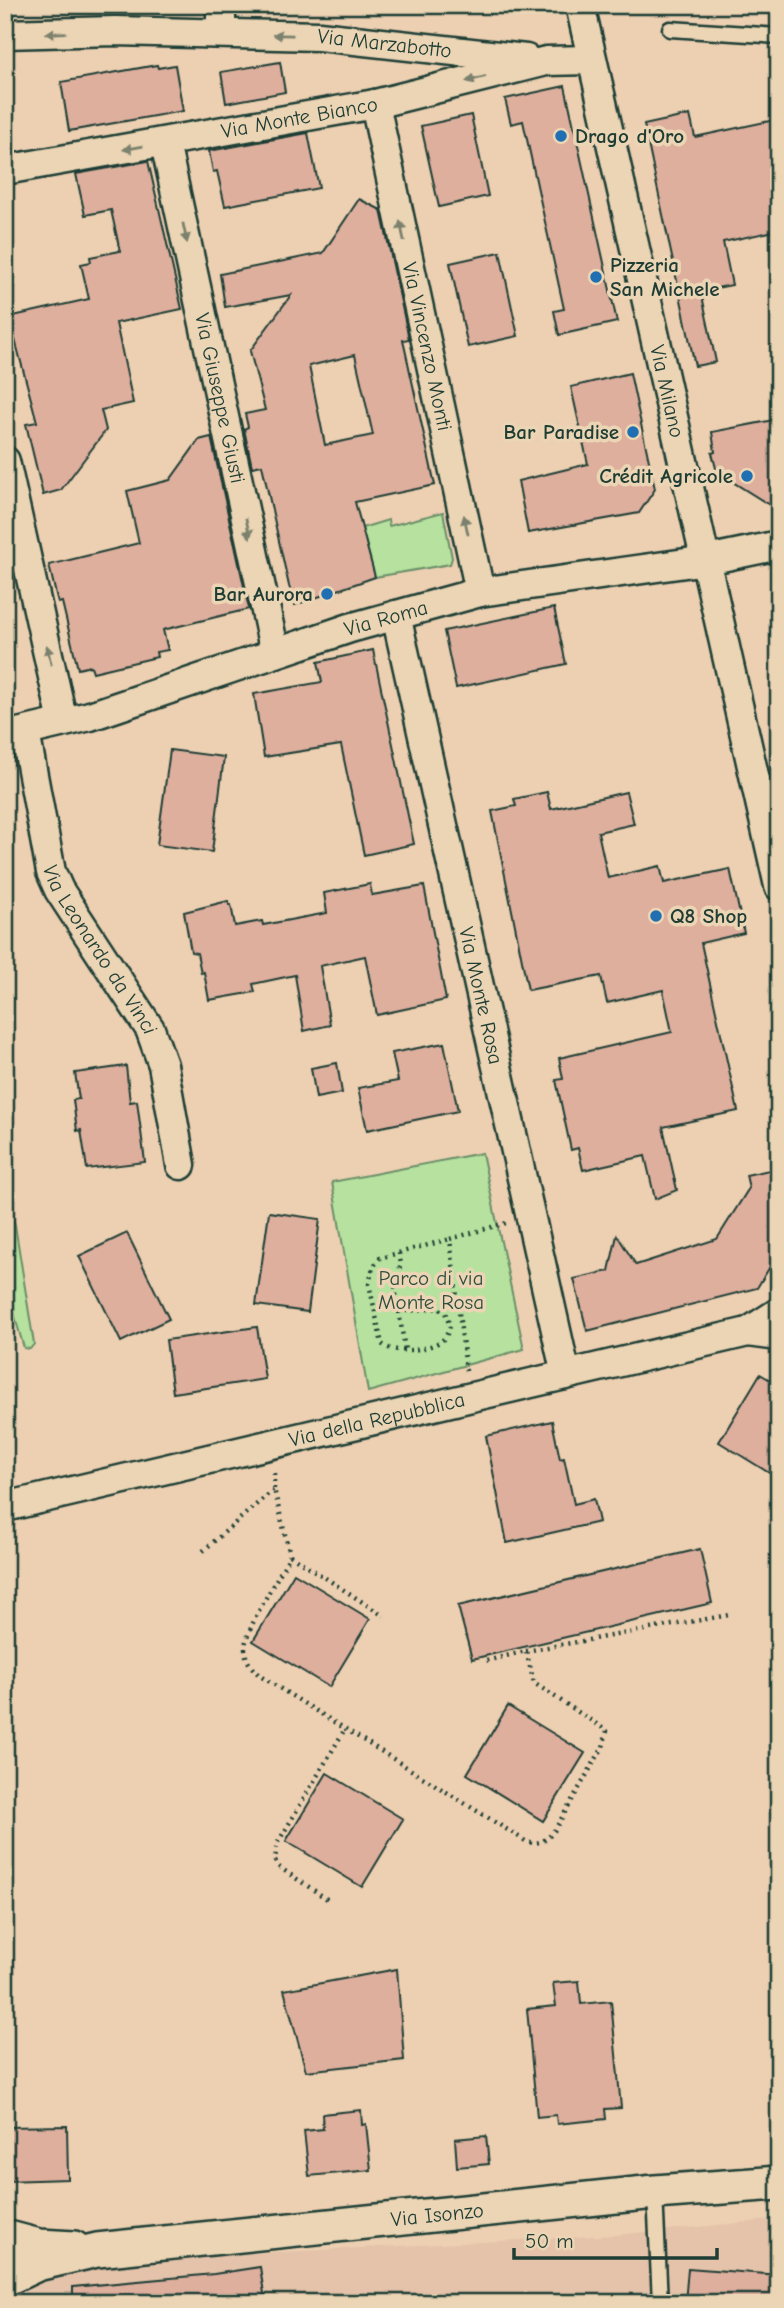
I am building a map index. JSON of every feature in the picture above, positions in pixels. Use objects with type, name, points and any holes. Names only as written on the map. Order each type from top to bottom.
[{"type":"street","points":[[221,5],[221,33]]},
{"type":"street","name":"Via Milano","points":[[580,5],[775,847],[779,886]]},
{"type":"street","name":"Via Marzabotto","points":[[5,34],[116,31],[320,36],[546,61]]},
{"type":"street","name":"Via Monte Bianco","points":[[5,170],[375,104],[546,61],[591,60]]},
{"type":"street","name":"Via Vincenzo Monti","points":[[375,104],[480,592]]},
{"type":"street","name":"Via Giuseppe Giusti","points":[[165,143],[275,653]]},
{"type":"street","points":[[5,461],[64,722]]},
{"type":"street","name":"Via Roma","points":[[15,734],[90,716],[275,653],[480,592],[707,560],[779,545]]},
{"type":"street","name":"Via Monte Rosa","points":[[396,615],[566,1375]]},
{"type":"street","name":"Via Leonardo da Vinci","points":[[15,734],[58,890],[150,1029],[163,1065],[181,1165]]},
{"type":"street","name":"Via della Repubblica","points":[[748,1332],[779,1311]]},
{"type":"street","name":"Via della Repubblica","points":[[5,1507],[748,1332],[779,1336]]},
{"type":"street","name":"Via Isonzo","points":[[5,2279],[37,2264],[97,2250],[655,2192],[779,2183]]},
{"type":"street","name":"Via Isonzo","points":[[5,2237],[39,2246],[97,2250]]},
{"type":"lane","points":[[670,29],[779,36]]},
{"type":"lane","points":[[655,2192],[660,2303]]},
{"type":"path","points":[[397,1304],[407,1311],[438,1308],[444,1312],[450,1326],[440,1342],[393,1351],[382,1344],[369,1284],[373,1267],[380,1258],[530,1216]]},
{"type":"path","points":[[450,1239],[469,1398]]},
{"type":"path","points":[[399,1253],[401,1264],[395,1280],[405,1350]]},
{"type":"path","points":[[203,1550],[274,1489],[290,1555],[249,1633],[245,1648],[248,1663],[260,1676],[345,1729],[527,1842],[537,1843],[547,1840],[603,1747],[607,1731],[534,1684],[526,1651]]},
{"type":"path","points":[[290,1555],[384,1616]]},
{"type":"path","points":[[482,1662],[526,1651],[729,1615]]},
{"type":"path","points":[[327,1899],[279,1867],[275,1860],[277,1844],[345,1729]]},
{"type":"shaded area","points":[[779,2219],[779,2303],[5,2303],[6,2297],[32,2281],[100,2261],[615,2235]]},
{"type":"green space","points":[[443,512],[452,558],[450,564],[375,577],[362,528],[388,520],[389,526]]},
{"type":"green space","name":"Parco di via Monte Rosa","points":[[482,1153],[524,1349],[368,1392],[332,1182]]},
{"type":"green space","points":[[6,1215],[12,1217],[15,1225],[34,1344],[30,1349],[24,1348],[5,1283]]},
{"type":"building","points":[[280,62],[285,92],[226,103],[221,72]]},
{"type":"building","points":[[157,65],[158,68],[175,65],[183,111],[69,131],[61,82]]},
{"type":"building","points":[[565,86],[617,322],[559,335],[554,311],[564,309],[523,121],[511,124],[505,99]]},
{"type":"building","points":[[471,115],[488,196],[439,207],[421,126]]},
{"type":"building","points":[[690,115],[695,137],[779,119],[779,230],[723,242],[732,285],[701,291],[716,362],[695,366],[644,125]]},
{"type":"building","points":[[308,133],[319,188],[225,206],[209,151]]},
{"type":"building","points":[[148,161],[182,309],[116,323],[133,403],[101,410],[106,430],[61,490],[43,495],[26,424],[37,422],[9,317],[89,299],[81,264],[91,262],[90,257],[120,251],[111,210],[85,215],[76,174]]},
{"type":"building","points":[[359,199],[381,210],[409,339],[403,340],[435,485],[355,502],[375,577],[295,605],[262,465],[252,467],[244,429],[248,427],[245,414],[265,410],[250,351],[291,295],[225,307],[220,274],[323,253]],"holes":[[[355,355],[373,435],[325,445],[309,366]]]},
{"type":"building","points":[[500,252],[518,336],[468,347],[450,263]]},
{"type":"building","points":[[630,373],[655,489],[639,513],[528,533],[518,481],[588,464],[571,387]]},
{"type":"building","points":[[779,419],[779,511],[717,472],[712,453],[715,452],[712,432]]},
{"type":"building","points":[[211,437],[249,609],[163,630],[168,650],[156,652],[157,657],[93,672],[91,666],[78,669],[62,602],[58,603],[49,565],[139,543],[127,491],[170,480],[199,440]]},
{"type":"building","points":[[554,608],[566,664],[456,688],[444,631]]},
{"type":"building","points":[[373,650],[414,844],[364,855],[341,745],[264,757],[254,694],[322,682],[318,662]]},
{"type":"building","points":[[170,750],[224,757],[212,852],[157,845]]},
{"type":"building","points":[[547,792],[551,809],[626,792],[634,824],[598,832],[608,878],[660,866],[664,883],[730,869],[744,933],[701,943],[738,1111],[663,1127],[677,1190],[655,1199],[645,1156],[583,1170],[578,1148],[571,1150],[556,1080],[563,1079],[559,1058],[672,1032],[663,990],[607,1003],[601,976],[528,990],[492,811],[516,806],[514,799]]},
{"type":"building","points":[[370,884],[372,895],[424,886],[446,1000],[377,1015],[365,956],[320,966],[330,1025],[304,1031],[295,975],[253,984],[255,992],[209,1000],[197,953],[191,952],[184,912],[228,901],[235,926],[262,921],[263,925],[327,913],[324,893]]},
{"type":"building","points":[[444,1043],[458,1111],[367,1130],[358,1088],[398,1081],[392,1053]]},
{"type":"building","points":[[337,1063],[342,1093],[316,1098],[311,1068]]},
{"type":"building","points":[[126,1066],[130,1102],[137,1101],[145,1162],[87,1169],[81,1130],[77,1131],[73,1100],[79,1099],[75,1073]]},
{"type":"building","points":[[779,1168],[779,1252],[757,1288],[587,1331],[574,1279],[609,1271],[617,1235],[636,1265],[717,1239],[749,1188],[746,1175]]},
{"type":"building","points":[[269,1212],[320,1219],[308,1312],[256,1305]]},
{"type":"building","points":[[127,1233],[169,1319],[121,1342],[79,1256]]},
{"type":"building","points":[[257,1327],[265,1379],[173,1393],[166,1340]]},
{"type":"building","points":[[760,1374],[779,1385],[779,1479],[719,1442]]},
{"type":"building","points":[[552,1421],[560,1459],[564,1458],[574,1504],[594,1499],[599,1522],[507,1543],[486,1436]]},
{"type":"building","points":[[700,1549],[712,1603],[472,1659],[458,1606]]},
{"type":"building","points":[[294,1573],[370,1619],[329,1687],[253,1641]]},
{"type":"building","points":[[508,1706],[585,1753],[543,1821],[467,1774]]},
{"type":"building","points":[[327,1773],[403,1819],[362,1887],[286,1841]]},
{"type":"building","points":[[397,1969],[404,2060],[306,2071],[284,1990]]},
{"type":"building","points":[[579,1981],[581,2004],[611,2001],[621,2108],[605,2109],[606,2119],[557,2124],[556,2115],[537,2117],[527,2009],[556,2006],[553,1983]]},
{"type":"building","points":[[361,2110],[362,2125],[366,2124],[371,2170],[309,2176],[304,2131],[323,2129],[322,2114]]},
{"type":"building","points":[[67,2126],[68,2179],[5,2181],[5,2127]]},
{"type":"building","points":[[486,2136],[489,2164],[457,2167],[455,2139]]},
{"type":"building","points":[[260,2267],[265,2300],[246,2303],[73,2303],[73,2287]]},
{"type":"building","points":[[688,2268],[779,2275],[779,2303],[685,2303]]},
{"type":"place","name":"Drago d'Oro","points":[[561,136]]},
{"type":"place","name":"Pizzeria San Michele","points":[[596,277]]},
{"type":"place","name":"Bar Paradise","points":[[633,432]]},
{"type":"place","name":"Crédit Agricole","points":[[747,476]]},
{"type":"place","name":"Bar Aurora","points":[[327,594]]},
{"type":"place","name":"Q8 Shop","points":[[656,916]]}]
